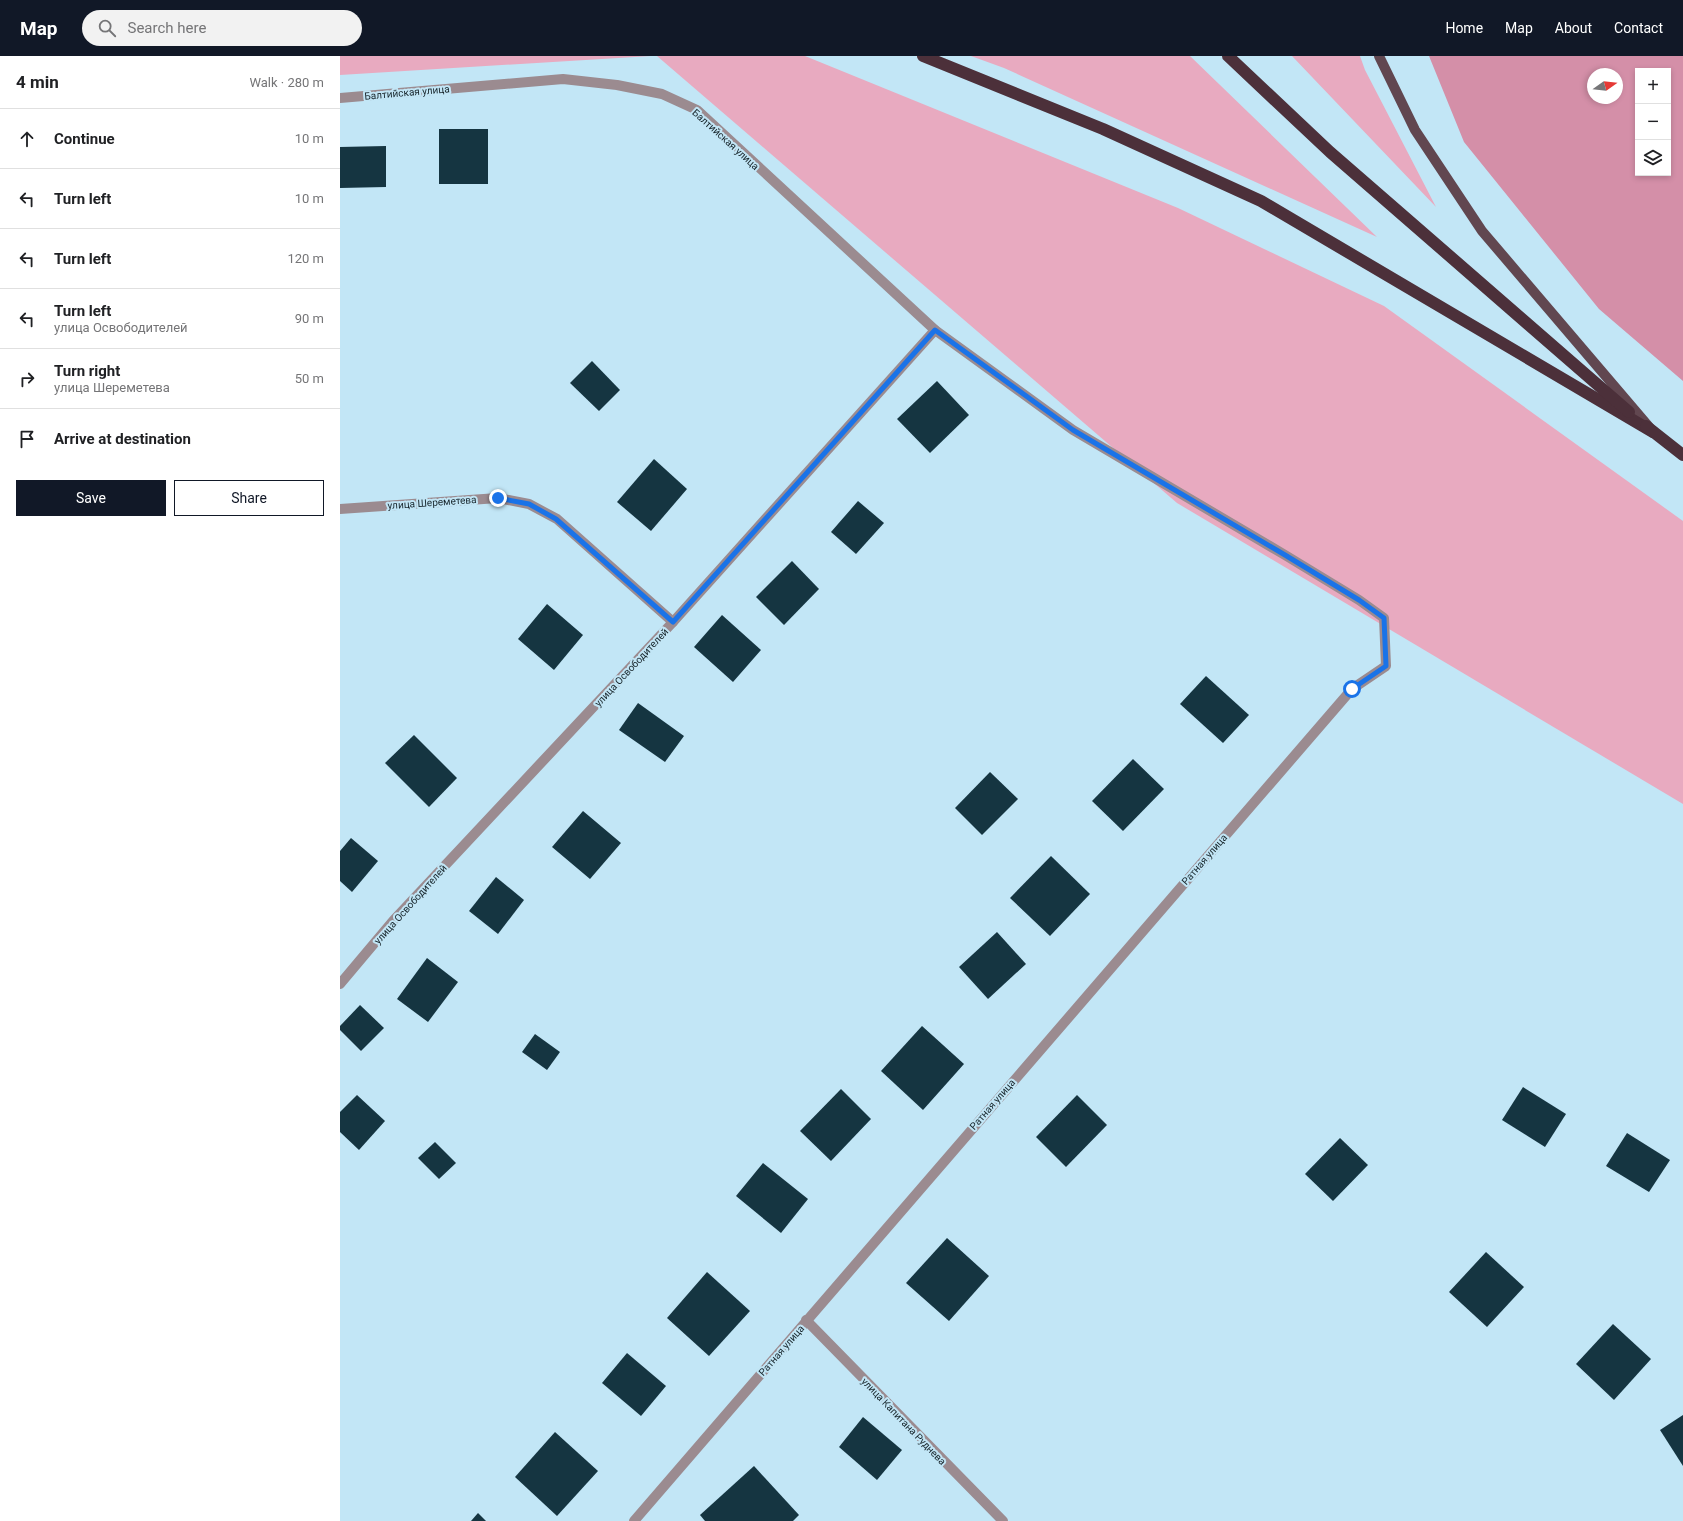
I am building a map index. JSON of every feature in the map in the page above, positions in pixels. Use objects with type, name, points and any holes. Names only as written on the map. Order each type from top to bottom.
[{"type":"highway","points":[[923,56],[1103,129],[1261,201],[1653,432]]},
{"type":"highway","points":[[1228,56],[1330,152],[1653,432],[1683,455]]},
{"type":"main road","points":[[1379,56],[1415,130],[1482,231],[1653,432]]},
{"type":"street","name":"Балтийская улица","points":[[340,98],[563,79],[617,85],[662,94],[697,110],[935,330],[1073,430],[1285,555],[1359,600],[1384,618],[1386,666],[1352,689]]},
{"type":"street","name":"улица Освободителей","points":[[340,984],[392,922],[673,622],[935,330]]},
{"type":"street","name":"улица Шереметева","points":[[340,509],[498,498],[529,504],[556,519],[673,622]]},
{"type":"street","name":"Ратная улица","points":[[634,1521],[1352,689]]},
{"type":"street","name":"улица Капитана Руднева","points":[[806,1320],[1003,1521]]},
{"type":"shaded area","points":[[340,56],[651,56],[340,75]]},
{"type":"shaded area","points":[[657,56],[805,56],[1178,208],[1384,306],[1683,521],[1683,804],[1177,503]]},
{"type":"shaded area","points":[[971,56],[1190,56],[1377,237],[1004,68]]},
{"type":"shaded area","points":[[1292,56],[1360,56],[1365,70],[1436,207]]},
{"type":"shaded area","points":[[1429,56],[1683,56],[1683,381],[1599,309],[1464,142]]},
{"type":"building","points":[[439,129],[488,129],[488,184],[439,184]]},
{"type":"building","points":[[386,146],[386,187],[340,188],[340,147]]},
{"type":"building","points":[[592,361],[620,390],[599,411],[570,383]]},
{"type":"building","points":[[937,381],[969,415],[930,453],[897,419]]},
{"type":"building","points":[[654,459],[687,489],[651,531],[617,502]]},
{"type":"building","points":[[858,501],[884,523],[856,554],[831,532]]},
{"type":"building","points":[[792,561],[819,589],[784,625],[756,597]]},
{"type":"building","points":[[547,604],[583,635],[554,670],[518,639]]},
{"type":"building","points":[[722,615],[761,650],[733,682],[694,647]]},
{"type":"building","points":[[1206,676],[1249,715],[1223,743],[1180,704]]},
{"type":"building","points":[[638,703],[684,736],[665,762],[619,730]]},
{"type":"building","points":[[414,735],[457,778],[429,807],[385,763]]},
{"type":"building","points":[[1133,759],[1164,789],[1123,831],[1092,801]]},
{"type":"building","points":[[990,772],[1018,799],[982,835],[955,808]]},
{"type":"building","points":[[583,811],[621,843],[590,879],[552,847]]},
{"type":"building","points":[[351,838],[378,861],[352,892],[340,881],[340,851]]},
{"type":"building","points":[[1051,856],[1090,894],[1050,936],[1010,898]]},
{"type":"building","points":[[496,877],[524,900],[498,934],[469,911]]},
{"type":"building","points":[[997,932],[1026,964],[988,999],[959,967]]},
{"type":"building","points":[[427,958],[458,982],[428,1022],[397,999]]},
{"type":"building","points":[[360,1005],[384,1028],[361,1051],[340,1030],[340,1026]]},
{"type":"building","points":[[922,1026],[964,1064],[923,1110],[881,1071]]},
{"type":"building","points":[[535,1034],[560,1052],[547,1070],[522,1052]]},
{"type":"building","points":[[1523,1087],[1566,1114],[1545,1147],[1502,1120]]},
{"type":"building","points":[[841,1089],[871,1119],[831,1161],[800,1131]]},
{"type":"building","points":[[357,1095],[385,1121],[359,1150],[340,1132],[340,1112]]},
{"type":"building","points":[[1077,1095],[1107,1125],[1066,1167],[1036,1137]]},
{"type":"building","points":[[1627,1133],[1670,1160],[1649,1192],[1606,1166]]},
{"type":"building","points":[[1340,1138],[1368,1165],[1333,1201],[1305,1174]]},
{"type":"building","points":[[435,1142],[456,1163],[439,1179],[418,1158]]},
{"type":"building","points":[[763,1163],[808,1199],[781,1233],[736,1196]]},
{"type":"building","points":[[947,1238],[989,1276],[949,1321],[906,1283]]},
{"type":"building","points":[[1486,1252],[1524,1287],[1487,1327],[1449,1292]]},
{"type":"building","points":[[707,1272],[750,1311],[709,1356],[667,1318]]},
{"type":"building","points":[[1613,1324],[1651,1359],[1614,1400],[1576,1364]]},
{"type":"building","points":[[627,1353],[666,1386],[641,1416],[602,1383]]},
{"type":"building","points":[[1683,1415],[1683,1466],[1660,1430]]},
{"type":"building","points":[[863,1417],[902,1450],[877,1480],[839,1447]]},
{"type":"building","points":[[555,1432],[598,1471],[557,1516],[515,1477]]},
{"type":"building","points":[[754,1466],[799,1515],[793,1521],[705,1521],[700,1515]]},
{"type":"building","points":[[478,1513],[486,1521],[471,1521]]},
{"type":"route","points":[[498,498],[529,504],[556,519],[673,622],[935,330],[1073,430],[1285,555],[1359,600],[1384,618],[1386,666],[1352,689]]}]
